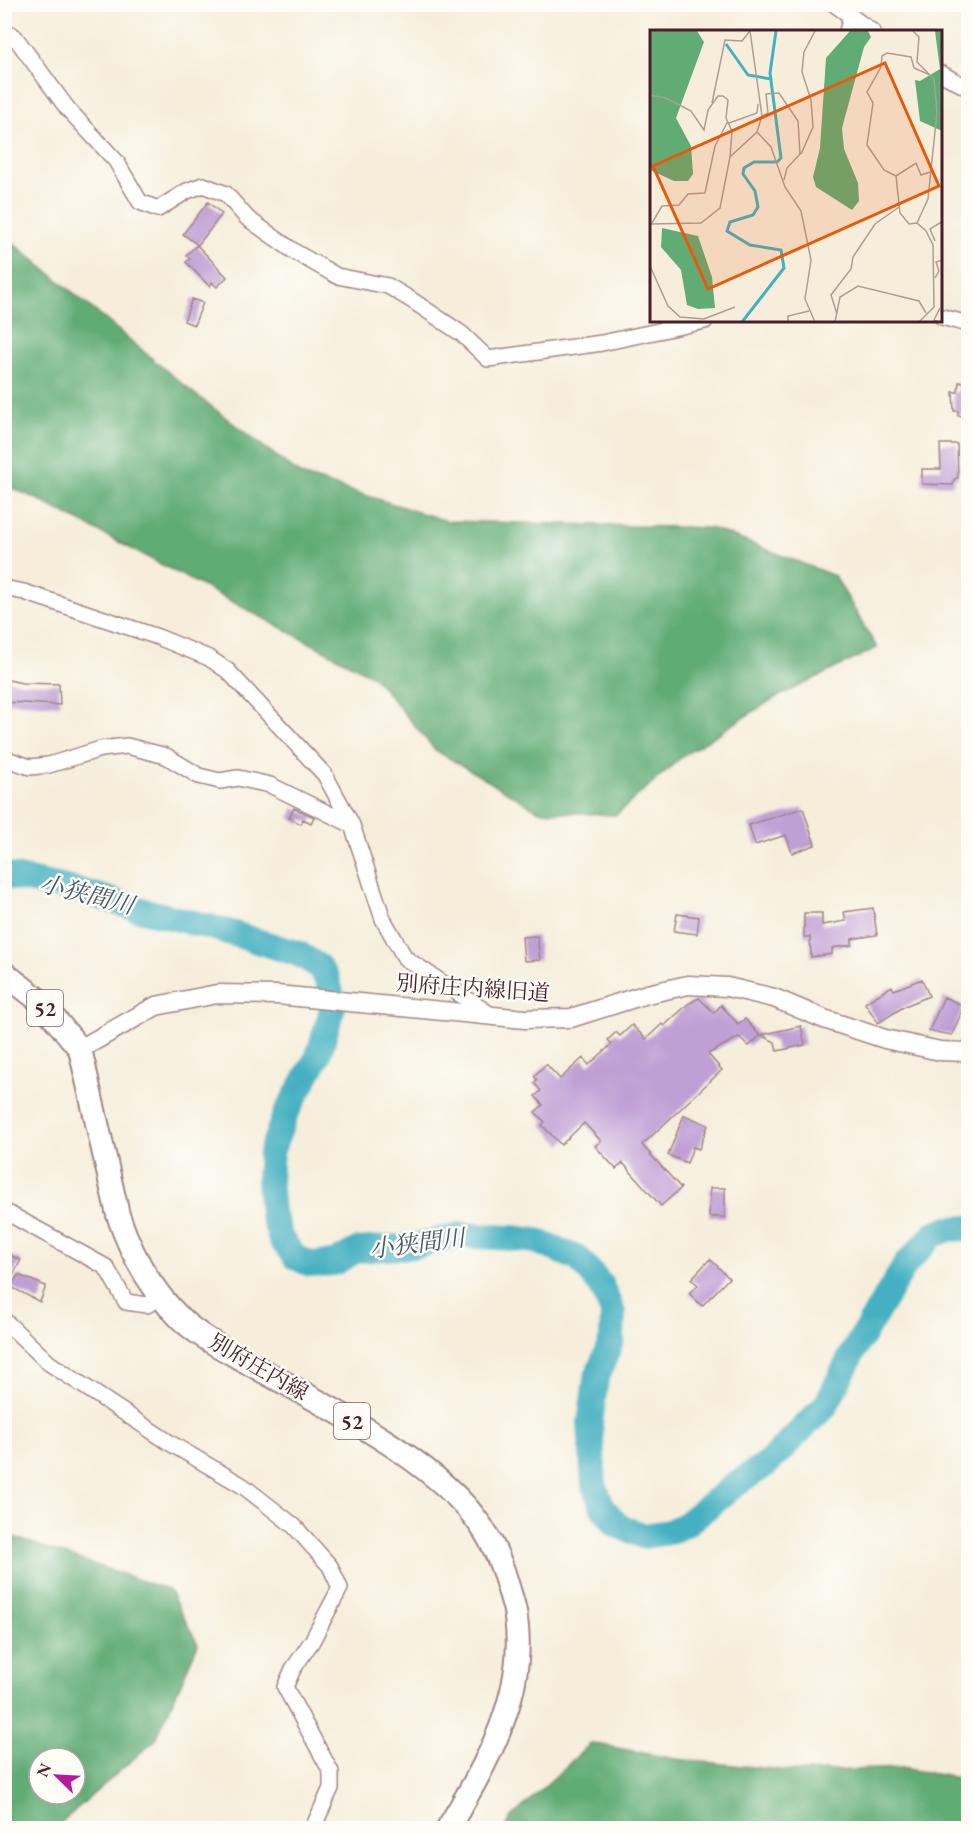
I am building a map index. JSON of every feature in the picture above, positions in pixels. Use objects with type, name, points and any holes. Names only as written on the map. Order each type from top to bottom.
[{"type":"main road","name":"別府庄内線","points":[[4,973],[40,1001],[80,1049],[121,1224],[140,1269],[162,1298],[181,1320],[214,1344],[303,1393],[393,1447],[446,1487],[472,1514],[501,1560],[516,1617],[518,1653],[515,1680],[502,1724],[478,1779],[448,1828]]},
{"type":"street","points":[[834,4],[870,30]]},
{"type":"street","points":[[847,30],[851,15]]},
{"type":"street","points":[[4,29],[15,37],[67,108],[116,161],[140,202],[158,208],[187,191],[203,185],[226,194],[247,218],[295,252],[337,276],[388,286],[462,334],[488,359],[602,343],[700,322]]},
{"type":"street","points":[[943,75],[969,88]]},
{"type":"street","points":[[943,317],[969,324]]},
{"type":"street","points":[[4,588],[24,592],[158,637],[209,658],[228,671],[325,775],[352,825],[383,919],[405,957],[491,1015]]},
{"type":"street","points":[[4,758],[30,767],[49,765],[101,749],[127,746],[166,756],[199,776],[220,781],[238,778],[270,784],[352,825]]},
{"type":"street","name":"別府庄内線旧道","points":[[80,1049],[156,1006],[217,994],[277,995],[525,1019],[571,1018],[647,994],[688,985],[726,987],[774,998],[824,1019],[885,1039],[940,1051],[969,1052]]},
{"type":"street","points":[[4,1211],[106,1267],[126,1302],[147,1305],[162,1298]]},
{"type":"street","points":[[4,1320],[49,1363],[170,1443],[243,1486],[294,1526],[330,1566],[340,1588],[285,1687],[331,1772],[331,1788],[313,1828]]},
{"type":"green space","points":[[4,235],[191,391],[301,475],[447,521],[711,528],[835,576],[877,648],[773,699],[684,755],[616,815],[539,811],[435,750],[373,676],[37,499],[5,485]]},
{"type":"green space","points":[[5,1534],[169,1590],[198,1644],[156,1739],[87,1800],[87,1746],[27,1746],[27,1806],[80,1806],[55,1828],[5,1828]]},
{"type":"green space","points":[[591,1743],[675,1759],[801,1772],[902,1768],[968,1780],[968,1828],[505,1828],[511,1818]]},
{"type":"building","points":[[208,202],[222,214],[198,245],[183,234]]},
{"type":"building","points":[[197,245],[227,277],[217,287],[212,282],[210,287],[186,262],[190,259],[186,255]]},
{"type":"building","points":[[192,299],[203,303],[194,325],[184,321]]},
{"type":"building","points":[[959,382],[969,382],[969,415],[958,416],[958,411],[954,411],[953,392],[958,392]]},
{"type":"building","points":[[940,444],[957,444],[958,478],[954,479],[953,485],[922,484],[922,469],[941,469]]},
{"type":"building","points":[[4,679],[22,683],[59,684],[60,705],[4,702]]},
{"type":"building","points":[[294,808],[314,817],[311,823],[303,819],[301,824],[289,818]]},
{"type":"building","points":[[803,808],[815,845],[792,853],[786,835],[755,845],[749,825]]},
{"type":"building","points":[[873,908],[877,935],[852,939],[852,945],[832,948],[832,954],[811,957],[810,937],[804,937],[804,913],[822,913],[822,925],[846,921],[844,912]]},
{"type":"building","points":[[677,914],[699,917],[697,934],[674,931]]},
{"type":"building","points":[[537,936],[540,960],[524,961],[522,937]]},
{"type":"building","points":[[922,979],[929,996],[905,1006],[878,1023],[865,1003],[892,986],[894,990]]},
{"type":"building","points":[[944,997],[964,1006],[952,1035],[929,1031]]},
{"type":"building","points":[[699,998],[714,1013],[721,1005],[738,1024],[745,1019],[760,1036],[749,1046],[739,1037],[708,1054],[722,1070],[642,1145],[681,1188],[661,1206],[623,1163],[616,1169],[595,1146],[601,1141],[584,1123],[561,1145],[542,1125],[545,1122],[535,1112],[543,1105],[535,1096],[541,1091],[534,1083],[537,1080],[534,1076],[546,1064],[560,1079],[583,1058],[589,1065],[612,1044],[608,1040],[616,1032],[620,1036],[632,1025],[646,1039],[662,1024],[664,1026],[688,1004]]},
{"type":"building","points":[[801,1026],[805,1045],[777,1051],[775,1042],[761,1035]]},
{"type":"building","points":[[684,1115],[708,1125],[699,1149],[693,1147],[687,1163],[668,1155]]},
{"type":"building","points":[[710,1188],[725,1188],[725,1217],[709,1217]]},
{"type":"building","points":[[4,1253],[21,1260],[4,1293]]},
{"type":"building","points":[[710,1259],[729,1278],[702,1306],[689,1293],[698,1285],[691,1279]]},
{"type":"building","points":[[18,1275],[46,1286],[40,1302],[11,1287]]},
{"type":"waterway","name":"小狭間川","points":[[4,875],[81,891],[138,909],[218,929],[299,954],[318,966],[327,979],[334,1003],[318,1056],[286,1113],[271,1152],[269,1179],[272,1213],[281,1239],[295,1257],[310,1264],[334,1263],[357,1250],[413,1246],[460,1235],[536,1241],[579,1259],[601,1285],[613,1313],[612,1339],[596,1379],[590,1423],[594,1486],[603,1508],[617,1525],[643,1536],[669,1532],[686,1524],[737,1483],[766,1465],[826,1405],[854,1350],[906,1264],[933,1235],[949,1229],[968,1228]]}]
